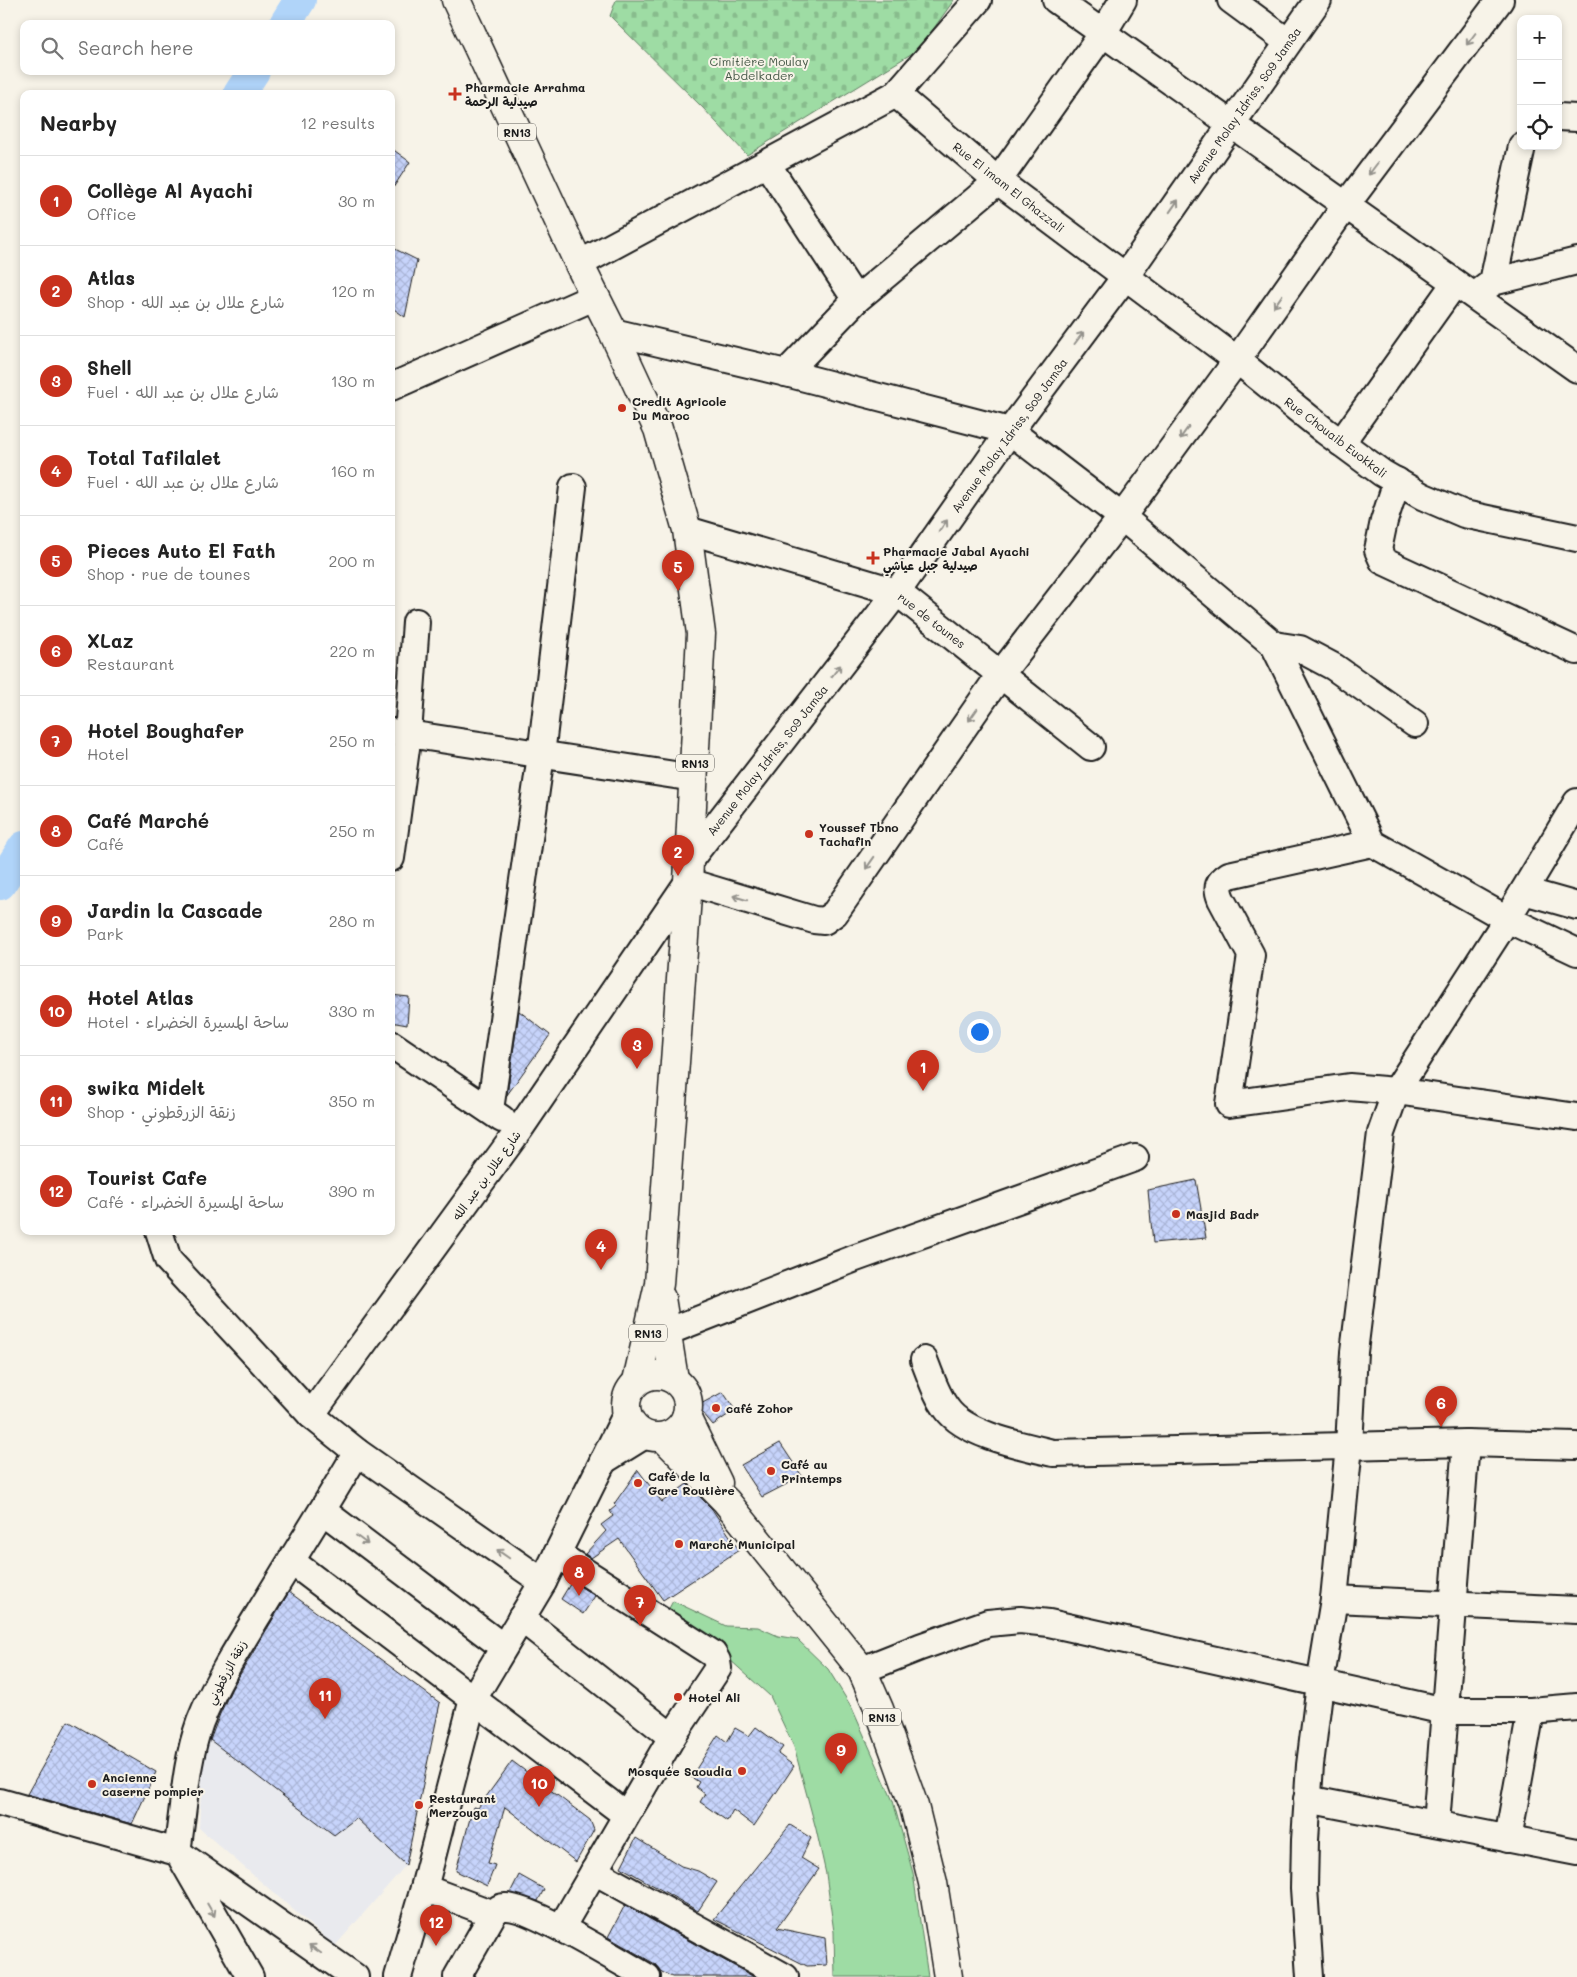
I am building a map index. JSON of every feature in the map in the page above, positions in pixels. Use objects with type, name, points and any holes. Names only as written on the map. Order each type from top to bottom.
[{"type":"main road","name":"RN13","points":[[456,0],[594,298],[613,332],[658,429],[687,530],[702,634],[688,872],[658,1284],[637,1381],[630,1388],[626,1396],[626,1414],[636,1430],[654,1436],[726,1501],[862,1670],[879,1709],[914,1806],[932,1883],[948,1977]]},
{"type":"main road","name":"RN13","points":[[658,1284],[674,1379],[682,1386],[688,1406],[686,1417],[726,1501]]},
{"type":"main road","points":[[637,1381],[645,1376],[655,1374],[665,1375],[674,1379]]},
{"type":"main road","points":[[654,1436],[677,1430],[686,1417]]},
{"type":"street","points":[[579,264],[896,94],[978,0]]},
{"type":"street","points":[[1056,0],[1346,205],[1474,287],[1575,364]]},
{"type":"street","points":[[786,373],[856,300],[998,181],[1103,33],[1123,0]]},
{"type":"street","points":[[1231,0],[1288,42]]},
{"type":"street","name":"Avenue Molay Idriss, So9 Jam3a","points":[[688,872],[897,592],[1010,431],[1125,277],[1318,0]]},
{"type":"street","points":[[688,872],[814,920],[824,921],[836,914],[1000,675],[1122,517],[1237,360],[1346,205],[1500,0]]},
{"type":"street","name":"Rue El imam El Ghazzali","points":[[896,94],[998,181],[1125,277]]},
{"type":"street","points":[[1562,117],[1577,118]]},
{"type":"street","points":[[1341,442],[1474,287],[1521,150]]},
{"type":"street","points":[[767,164],[856,300]]},
{"type":"street","points":[[1474,287],[1577,261]]},
{"type":"street","name":"Rue Chouaib Euokkali","points":[[1125,277],[1237,360],[1382,473],[1397,482],[1422,496],[1464,514],[1577,538]]},
{"type":"street","points":[[395,385],[594,298]]},
{"type":"street","points":[[613,332],[786,373],[1010,431],[1122,517],[1274,646],[1372,843],[1508,919],[1577,952]]},
{"type":"street","points":[[1397,482],[1384,520],[1378,550],[1383,561],[1577,651]]},
{"type":"street","points":[[490,1110],[541,755],[574,487]]},
{"type":"street","name":"rue de tounes","points":[[687,530],[897,592],[1091,747]]},
{"type":"street","points":[[395,796],[399,733],[416,622]]},
{"type":"street","points":[[1274,646],[1300,649],[1334,667],[1415,724]]},
{"type":"street","points":[[399,733],[694,778]]},
{"type":"street","points":[[1310,1977],[1304,1888],[1307,1799],[1320,1684],[1334,1599],[1349,1446],[1354,1352],[1381,1133],[1396,1091],[1508,919],[1577,802]]},
{"type":"street","points":[[1372,843],[1229,875],[1221,880],[1218,885],[1221,899],[1250,955],[1229,1104],[1349,1087],[1396,1091],[1577,1117]]},
{"type":"street","name":"شارع علال بن عبد الله","points":[[311,1415],[519,1130],[688,872]]},
{"type":"street","points":[[1524,891],[1577,906]]},
{"type":"street","points":[[395,1047],[519,1130]]},
{"type":"street","points":[[666,1332],[853,1259],[1135,1158]]},
{"type":"street","points":[[160,1235],[168,1260],[311,1415],[357,1452],[543,1582]]},
{"type":"street","points":[[924,1360],[938,1395],[948,1411],[964,1425],[1008,1442],[1053,1453],[1466,1444],[1577,1446]]},
{"type":"street","points":[[398,1977],[424,1888],[473,1699],[543,1582],[626,1414]]},
{"type":"street","points":[[603,1461],[654,1436]]},
{"type":"street","points":[[1436,1824],[1466,1444]]},
{"type":"street","name":"زنقة الزرقطوني","points":[[178,1852],[184,1786],[200,1722],[224,1671],[323,1511],[357,1452]]},
{"type":"street","points":[[323,1511],[503,1646]]},
{"type":"street","points":[[557,1554],[713,1654],[718,1668],[672,1736],[561,1928]]},
{"type":"street","points":[[291,1561],[626,1816]]},
{"type":"street","points":[[1334,1599],[1577,1610]]},
{"type":"street","points":[[521,1618],[672,1736]]},
{"type":"street","points":[[862,1670],[988,1623],[1020,1620],[1049,1623],[1445,1711],[1531,1711],[1577,1707]]},
{"type":"street","points":[[1508,1839],[1531,1711]]},
{"type":"street","points":[[1307,1799],[1577,1852]]},
{"type":"street","points":[[0,1802],[178,1852],[355,1977]]},
{"type":"street","points":[[178,1852],[250,1977]]},
{"type":"street","points":[[594,1871],[785,1977]]},
{"type":"street","points":[[424,1888],[493,1914]]},
{"type":"street","points":[[457,1977],[493,1914],[498,1909],[506,1907],[529,1913],[561,1928],[647,1977]]},
{"type":"shaded area","points":[[204,1735],[334,1835],[356,1818],[406,1865],[335,1946],[199,1828]]},
{"type":"green space","name":"Cimitière Moulay Abdelkader","points":[[616,0],[954,0],[919,49],[747,155],[703,108],[610,16]]},
{"type":"green space","points":[[673,1601],[726,1626],[758,1627],[778,1636],[797,1639],[828,1669],[852,1708],[893,1801],[913,1873],[928,1977],[835,1977],[834,1932],[826,1874],[794,1747],[770,1696],[708,1640],[666,1614]]},
{"type":"building","points":[[395,151],[410,162],[395,185]]},
{"type":"building","points":[[395,249],[417,260],[405,317],[395,310]]},
{"type":"building","points":[[395,995],[409,997],[407,1025],[395,1023]]},
{"type":"building","points":[[519,1011],[550,1035],[507,1095]]},
{"type":"building","name":"Masjid Badr","points":[[1196,1180],[1206,1238],[1153,1243],[1148,1190]]},
{"type":"building","name":"café Zohor","points":[[723,1392],[735,1410],[713,1425],[697,1406]]},
{"type":"building","name":"Café au Printemps","points":[[780,1443],[802,1476],[762,1497],[741,1465]]},
{"type":"building","name":"Marché Municipal","points":[[638,1470],[662,1502],[687,1484],[712,1509],[739,1550],[663,1600],[619,1539],[591,1558],[585,1554],[606,1531],[601,1525],[613,1516],[610,1511],[616,1506],[614,1504]]},
{"type":"building","points":[[572,1581],[595,1596],[583,1614],[561,1599]]},
{"type":"building","points":[[289,1592],[440,1703],[406,1865],[356,1818],[334,1835],[210,1740],[232,1688]]},
{"type":"building","name":"Ancienne caserne pompier","points":[[68,1721],[156,1772],[132,1824],[27,1794]]},
{"type":"building","name":"Mosquée Saoudia","points":[[756,1727],[783,1747],[778,1754],[794,1766],[754,1826],[733,1810],[727,1821],[700,1802],[705,1794],[696,1787],[699,1782],[691,1777],[718,1735],[727,1742],[735,1728],[749,1736]]},
{"type":"building","points":[[512,1761],[590,1820],[594,1830],[576,1862],[505,1807],[488,1863],[495,1865],[487,1886],[456,1871],[473,1807],[478,1808]]},
{"type":"building","points":[[790,1825],[811,1838],[801,1858],[819,1869],[777,1928],[825,1938],[827,1965],[807,1966],[714,1919]]},
{"type":"building","points":[[636,1838],[681,1866],[698,1871],[717,1882],[698,1911],[621,1867]]},
{"type":"building","points":[[519,1875],[544,1889],[538,1901],[510,1893]]},
{"type":"building","points":[[625,1905],[754,1977],[672,1977],[660,1971],[655,1964],[608,1937]]},
{"type":"waterway","points":[[288,20],[300,0]]},
{"type":"waterway","points":[[242,90],[251,75]]},
{"type":"waterway","points":[[0,884],[20,853]]},
{"type":"place","name":"Pharmacie Arrahma صيدلية الرحمة","points":[[455,94]]},
{"type":"place","name":"Credit Agricole Du Maroc","points":[[622,408]]},
{"type":"place","name":"Pharmacie Jabal Ayachi صيدلية جبل عياشي","points":[[873,558]]},
{"type":"place","name":"Pieces Auto El Fath","points":[[678,591]]},
{"type":"place","name":"Youssef Tbno Tachafin","points":[[809,834]]},
{"type":"place","name":"Atlas","points":[[678,876]]},
{"type":"place","name":"Shell","points":[[637,1069]]},
{"type":"place","name":"Collège Al Ayachi","points":[[923,1091]]},
{"type":"place","name":"Masjid Badr","points":[[1176,1214]]},
{"type":"place","name":"Total Tafilalet","points":[[601,1270]]},
{"type":"place","name":"café Zohor","points":[[716,1408]]},
{"type":"place","name":"XLaz","points":[[1441,1427]]},
{"type":"place","name":"Café au Printemps","points":[[771,1471]]},
{"type":"place","name":"Café de la Gare Routière","points":[[638,1483]]},
{"type":"place","name":"Marché Municipal","points":[[679,1544]]},
{"type":"place","name":"Café Marché","points":[[579,1596]]},
{"type":"place","name":"Hotel Boughafer","points":[[640,1626]]},
{"type":"place","name":"Hotel Ali","points":[[678,1697]]},
{"type":"place","name":"swika Midelt","points":[[325,1719]]},
{"type":"place","name":"Mosquée Saoudia","points":[[742,1771]]},
{"type":"place","name":"Jardin la Cascade","points":[[841,1774]]},
{"type":"place","name":"Ancienne caserne pompier","points":[[92,1784]]},
{"type":"place","name":"Restaurant Merzouga","points":[[419,1805]]},
{"type":"place","name":"Hotel Atlas","points":[[539,1807]]},
{"type":"place","name":"Tourist Cafe","points":[[436,1946]]}]
